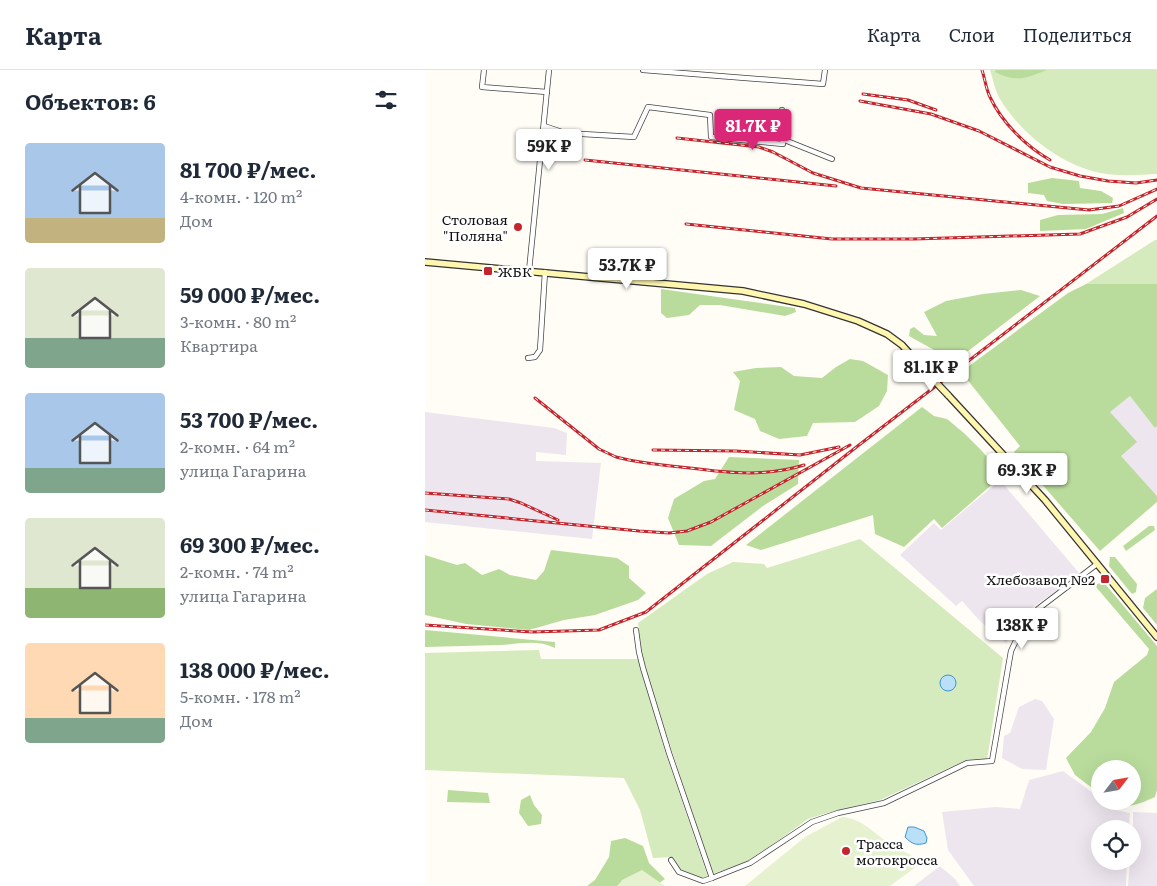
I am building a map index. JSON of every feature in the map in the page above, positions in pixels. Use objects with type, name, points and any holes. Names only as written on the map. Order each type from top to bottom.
[{"type":"main road","points":[[425,262],[743,291],[804,304],[887,334],[902,346],[1029,481],[1157,637]]},
{"type":"street","points":[[483,70],[482,87],[547,92]]},
{"type":"street","points":[[529,271],[549,70]]},
{"type":"street","points":[[643,70],[823,84],[825,70]]},
{"type":"street","points":[[543,126],[565,133],[634,137],[648,107],[710,115],[711,137],[783,144],[782,110]]},
{"type":"street","points":[[783,139],[832,159]]},
{"type":"street","points":[[528,358],[535,357],[540,350],[545,272]]},
{"type":"street","points":[[671,860],[679,872],[703,880],[712,878],[750,863],[812,822],[838,813],[883,803],[967,763],[992,762],[1011,651],[1025,622],[1038,609],[1097,564]]},
{"type":"street","points":[[636,630],[643,668],[669,753],[712,878]]},
{"type":"shaded area","points":[[1130,396],[1155,427],[1157,426],[1157,496],[1120,456],[1109,412]]},
{"type":"shaded area","points":[[425,412],[554,428],[567,433],[566,455],[536,452],[536,461],[601,463],[592,539],[425,522]]},
{"type":"shaded area","name":"Хлебозавод №2","points":[[1000,480],[1080,574],[1022,615],[1021,622],[1006,643],[980,621],[962,601],[956,606],[900,555],[934,523],[941,530]]},
{"type":"shaded area","points":[[1035,699],[1042,701],[1054,719],[1046,770],[1022,769],[1002,758],[1004,736],[1010,733],[1019,707]]},
{"type":"shaded area","points":[[1063,771],[1091,791],[1091,810],[1116,810],[1130,813],[1130,820],[1091,820],[1091,870],[1127,870],[1126,886],[974,886],[948,850],[942,812],[995,807],[1020,809],[1029,780]]},
{"type":"shaded area","points":[[1133,812],[1157,813],[1157,886],[1128,886],[1129,870],[1141,870],[1141,820],[1133,820]]},
{"type":"shaded area","points":[[940,866],[960,886],[914,886]]},
{"type":"green space","points":[[990,70],[1157,70],[1157,174],[1124,175],[1100,173],[1078,166],[1052,152],[1028,133],[1008,111],[998,96]]},
{"type":"green space","points":[[996,70],[1047,70],[1027,77],[1016,78],[995,72]]},
{"type":"green space","points":[[1052,178],[1079,181],[1080,188],[1101,191],[1113,198],[1112,203],[1063,204],[1047,201],[1044,195],[1028,193],[1028,183]]},
{"type":"green space","points":[[1123,208],[1124,213],[1086,229],[1040,231],[1040,220],[1058,215],[1102,214]]},
{"type":"green space","points":[[1157,240],[1157,284],[1086,284]]},
{"type":"green space","points":[[1086,284],[1157,284],[1157,426],[1155,428],[1130,396],[1110,412],[1137,442],[1121,456],[1157,496],[1157,502],[1100,551],[1014,452],[1020,446],[966,378],[965,369],[1068,293]]},
{"type":"green space","points":[[661,289],[795,308],[796,312],[785,316],[720,305],[700,305],[689,315],[667,318],[661,313]]},
{"type":"green space","points":[[1021,290],[1040,296],[950,365],[936,351],[909,336],[910,329],[914,327],[924,335],[937,336],[924,312],[946,301],[983,294]]},
{"type":"green space","points":[[850,359],[863,361],[888,375],[887,391],[879,406],[855,422],[813,423],[807,436],[779,439],[760,431],[755,419],[734,410],[740,381],[733,372],[756,368],[781,367],[794,376],[822,378]]},
{"type":"green space","points":[[922,407],[934,416],[947,419],[965,434],[1003,475],[942,528],[934,519],[904,547],[875,534],[873,515],[761,550],[746,545]]},
{"type":"green space","points":[[729,457],[799,460],[798,484],[763,506],[711,546],[679,545],[668,518],[674,499],[704,481],[715,479]]},
{"type":"green space","points":[[1149,526],[1154,526],[1155,530],[1126,551],[1123,546]]},
{"type":"green space","points":[[860,539],[1003,658],[987,760],[966,760],[880,800],[808,819],[748,862],[712,874],[643,662],[638,623],[707,574],[733,562],[764,564],[767,568]]},
{"type":"green space","points":[[551,550],[617,558],[629,566],[629,578],[646,593],[638,600],[595,615],[564,620],[529,630],[466,624],[425,615],[425,555],[457,565],[465,563],[482,575],[499,569],[510,575],[536,580],[544,571]]},
{"type":"green space","points":[[1110,557],[1115,557],[1137,584],[1136,592],[1132,594],[1109,566]]},
{"type":"green space","points":[[1097,584],[1106,585],[1157,646],[1157,790],[1155,797],[1141,803],[1141,760],[1091,760],[1091,787],[1075,775],[1066,758],[1091,732],[1105,708],[1114,682],[1147,655],[1149,649],[1096,587]]},
{"type":"green space","points":[[1157,589],[1157,625],[1143,608],[1145,598]]},
{"type":"green space","points":[[425,630],[555,642],[555,648],[548,645],[528,643],[425,647]]},
{"type":"green space","points":[[539,650],[541,659],[638,659],[665,751],[708,877],[699,878],[678,870],[673,857],[653,858],[640,810],[624,778],[425,770],[425,653]]},
{"type":"green space","points":[[448,790],[488,793],[490,803],[447,802]]},
{"type":"green space","points":[[530,795],[534,805],[542,815],[541,824],[528,826],[519,813],[521,800]]},
{"type":"green space","name":"Трасса мотокросса","points":[[842,817],[855,820],[895,847],[924,861],[890,886],[745,886],[805,837]]},
{"type":"green space","points":[[625,838],[643,846],[649,863],[665,879],[656,885],[640,877],[632,876],[617,886],[587,886],[595,880],[609,857],[611,841]]},
{"type":"green space","points":[[642,870],[665,886],[618,886],[622,880]]},
{"type":"water","points":[[948,675],[956,683],[948,691],[940,683]]},
{"type":"water","points":[[908,827],[924,831],[927,838],[926,843],[912,843],[905,837]]},
{"type":"railway","points":[[982,70],[989,94],[1001,116],[1015,133],[1050,160]]},
{"type":"railway","points":[[863,94],[908,100],[936,110]]},
{"type":"railway","points":[[860,101],[931,114],[979,131],[1050,167],[1080,176],[1136,183],[1157,180]]},
{"type":"railway","points":[[677,138],[759,147],[773,152],[813,173],[861,188],[1089,210],[1119,206],[1157,189]]},
{"type":"railway","points":[[585,160],[836,186]]},
{"type":"railway","points":[[686,224],[832,239],[914,239],[1080,234],[1127,217],[1157,199]]},
{"type":"railway","points":[[425,625],[532,632],[599,630],[646,612],[859,445],[1157,216]]},
{"type":"railway","points":[[535,398],[599,449],[616,457],[652,464],[747,473],[762,473],[804,465]]},
{"type":"railway","points":[[425,510],[639,531],[669,533],[687,531],[711,522],[850,445]]},
{"type":"railway","points":[[653,450],[736,451],[800,455],[839,447]]},
{"type":"railway","points":[[425,493],[509,499],[558,520]]},
{"type":"place","name":"Столовая \"Поляна\"","points":[[518,227]]},
{"type":"place","name":"ЖБК","points":[[488,271]]},
{"type":"place","name":"Хлебозавод №2","points":[[1105,579]]},
{"type":"place","name":"Трасса мотокросса","points":[[846,851]]}]
